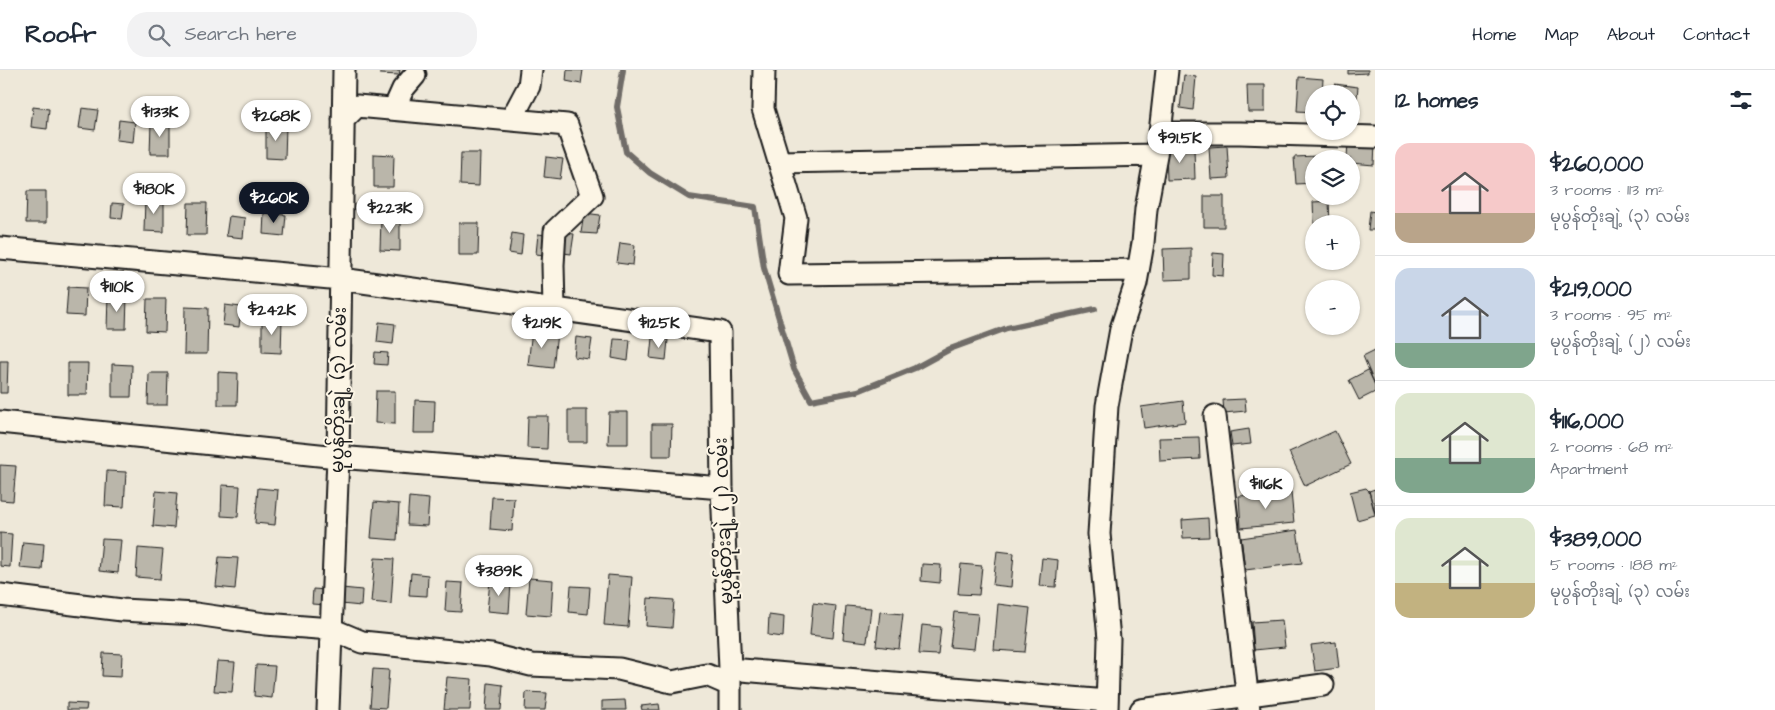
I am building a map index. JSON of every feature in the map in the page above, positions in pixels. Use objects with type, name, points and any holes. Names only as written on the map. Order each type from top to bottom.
[{"type":"street","name":"မုပွန်တိုးချဲ့ (၃) လမ်း","points":[[328,710],[338,457],[344,70]]},
{"type":"street","points":[[512,120],[529,86],[531,70]]},
{"type":"street","points":[[764,70],[763,109],[796,218],[789,274],[1138,270]]},
{"type":"street","points":[[0,594],[122,610],[196,614],[265,624],[331,629],[362,642],[491,655],[531,665],[619,670],[672,682],[707,675],[1107,706],[1109,639],[1099,534],[1106,406],[1121,329],[1136,283],[1146,209],[1160,133],[1167,70]]},
{"type":"street","points":[[394,109],[403,89],[415,75]]},
{"type":"street","points":[[0,248],[341,279],[554,308],[553,265],[555,231],[592,196],[567,125],[357,106],[343,120]]},
{"type":"street","points":[[1160,133],[1375,137]]},
{"type":"street","points":[[779,162],[1156,155]]},
{"type":"street","name":"မုပွန်တိုးချဲ့ (၂) လမ်း","points":[[554,308],[720,332],[722,488],[730,710]]},
{"type":"street","points":[[1215,416],[1248,702]]},
{"type":"street","points":[[0,422],[338,457],[722,488]]},
{"type":"street","points":[[1140,710],[1248,702],[1323,685]]},
{"type":"building","points":[[380,70],[400,70],[399,75],[380,74]]},
{"type":"building","points":[[567,70],[583,70],[581,84],[566,81]]},
{"type":"building","points":[[1348,70],[1368,70],[1368,73],[1348,74]]},
{"type":"building","points":[[1184,75],[1196,77],[1193,110],[1180,108]]},
{"type":"building","points":[[1299,77],[1323,79],[1323,85],[1305,85],[1305,111],[1297,111]]},
{"type":"building","points":[[1247,85],[1265,85],[1265,112],[1248,112]]},
{"type":"building","points":[[33,107],[49,109],[47,129],[31,127]]},
{"type":"building","points":[[82,108],[98,110],[95,130],[79,128]]},
{"type":"building","points":[[119,120],[135,122],[133,142],[117,140]]},
{"type":"building","points":[[151,122],[170,122],[170,154],[150,154]]},
{"type":"building","points":[[266,126],[286,126],[285,159],[266,158]]},
{"type":"building","points":[[1348,140],[1375,142],[1374,165],[1360,164],[1360,150],[1347,150]]},
{"type":"building","points":[[1227,146],[1229,178],[1211,179],[1209,147]]},
{"type":"building","points":[[1194,148],[1195,179],[1167,180],[1166,149]]},
{"type":"building","points":[[461,153],[480,153],[479,186],[460,185]]},
{"type":"building","points":[[374,154],[394,155],[393,187],[374,187]]},
{"type":"building","points":[[546,157],[563,159],[560,179],[544,177]]},
{"type":"building","points":[[1294,157],[1305,157],[1305,184],[1296,184]]},
{"type":"building","points":[[27,191],[46,191],[46,223],[26,223]]},
{"type":"building","points":[[1204,196],[1224,196],[1224,227],[1204,227]]},
{"type":"building","points":[[145,199],[164,199],[164,232],[144,231]]},
{"type":"building","points":[[112,203],[124,204],[122,219],[111,218]]},
{"type":"building","points":[[188,203],[207,203],[206,235],[187,235]]},
{"type":"building","points":[[1313,205],[1329,205],[1330,215],[1314,215]]},
{"type":"building","points":[[1370,211],[1375,212],[1375,230],[1368,230]]},
{"type":"building","points":[[264,213],[286,215],[284,236],[263,234]]},
{"type":"building","points":[[584,213],[600,215],[597,234],[581,233]]},
{"type":"building","points":[[229,216],[245,218],[243,238],[226,236]]},
{"type":"building","points":[[381,218],[400,218],[400,251],[380,250]]},
{"type":"building","points":[[459,223],[479,223],[478,255],[459,255]]},
{"type":"building","points":[[558,232],[574,234],[571,254],[556,252]]},
{"type":"building","points":[[512,233],[523,235],[521,255],[509,253]]},
{"type":"building","points":[[538,234],[554,236],[552,256],[536,254]]},
{"type":"building","points":[[620,243],[635,245],[633,265],[617,263]]},
{"type":"building","points":[[1191,248],[1191,279],[1164,280],[1163,249]]},
{"type":"building","points":[[1213,253],[1224,254],[1223,276],[1212,275]]},
{"type":"building","points":[[68,287],[86,288],[85,316],[66,315]]},
{"type":"building","points":[[108,296],[127,297],[126,329],[107,329]]},
{"type":"building","points":[[147,299],[166,299],[165,332],[146,331]]},
{"type":"building","points":[[225,305],[241,307],[239,327],[223,325]]},
{"type":"building","points":[[185,307],[208,308],[207,354],[184,354]]},
{"type":"building","points":[[262,320],[282,320],[281,353],[262,352]]},
{"type":"building","points":[[379,322],[395,324],[393,344],[377,342]]},
{"type":"building","points":[[532,330],[557,333],[553,368],[528,365]]},
{"type":"building","points":[[576,337],[592,339],[589,359],[574,357]]},
{"type":"building","points":[[652,338],[668,340],[666,360],[650,358]]},
{"type":"building","points":[[614,339],[630,340],[628,361],[612,358]]},
{"type":"building","points":[[1375,350],[1375,385],[1363,356]]},
{"type":"building","points":[[375,352],[388,353],[387,365],[374,364]]},
{"type":"building","points":[[0,361],[8,361],[7,393],[0,393]]},
{"type":"building","points":[[68,363],[88,363],[87,395],[68,395]]},
{"type":"building","points":[[112,364],[132,365],[131,397],[112,397]]},
{"type":"building","points":[[1368,370],[1375,385],[1375,392],[1359,400],[1349,380]]},
{"type":"building","points":[[218,372],[238,373],[237,405],[218,405]]},
{"type":"building","points":[[149,373],[168,373],[167,405],[148,405]]},
{"type":"building","points":[[376,391],[395,391],[395,424],[375,423]]},
{"type":"building","points":[[1245,399],[1246,411],[1224,413],[1223,400]]},
{"type":"building","points":[[415,400],[435,401],[434,433],[414,433]]},
{"type":"building","points":[[1183,401],[1185,422],[1144,428],[1141,407]]},
{"type":"building","points":[[568,410],[587,410],[587,442],[568,442]]},
{"type":"building","points":[[609,412],[628,412],[628,444],[608,444]]},
{"type":"building","points":[[528,416],[548,416],[547,449],[527,448]]},
{"type":"building","points":[[652,424],[672,424],[671,456],[652,456]]},
{"type":"building","points":[[1249,429],[1251,444],[1232,446],[1230,432]]},
{"type":"building","points":[[1335,431],[1351,464],[1305,486],[1289,452]]},
{"type":"building","points":[[1199,437],[1200,459],[1160,461],[1159,438]]},
{"type":"building","points":[[0,465],[16,466],[13,501],[0,500]]},
{"type":"building","points":[[107,471],[126,472],[124,507],[105,506]]},
{"type":"building","points":[[222,485],[240,486],[238,517],[221,516]]},
{"type":"building","points":[[258,488],[278,490],[275,525],[255,523]]},
{"type":"building","points":[[1366,488],[1369,491],[1375,515],[1357,520],[1350,492]]},
{"type":"building","points":[[1375,489],[1375,513],[1369,491]]},
{"type":"building","points":[[156,491],[177,493],[174,528],[153,526]]},
{"type":"building","points":[[1291,492],[1294,523],[1241,528],[1239,496]]},
{"type":"building","points":[[409,497],[429,499],[427,526],[407,525]]},
{"type":"building","points":[[492,497],[514,498],[512,531],[490,529]]},
{"type":"building","points":[[374,502],[399,504],[397,540],[371,538]]},
{"type":"building","points":[[1208,518],[1209,537],[1183,538],[1182,520]]},
{"type":"building","points":[[1297,530],[1302,563],[1245,570],[1241,538]]},
{"type":"building","points":[[0,533],[12,534],[10,567],[0,566]]},
{"type":"building","points":[[102,539],[121,540],[118,573],[99,571]]},
{"type":"building","points":[[23,542],[44,544],[42,570],[20,568]]},
{"type":"building","points":[[138,548],[163,550],[160,579],[136,577]]},
{"type":"building","points":[[997,551],[1014,553],[1011,587],[993,585]]},
{"type":"building","points":[[219,557],[238,558],[235,589],[216,587]]},
{"type":"building","points":[[375,558],[394,559],[391,604],[371,602]]},
{"type":"building","points":[[1042,558],[1058,560],[1056,587],[1039,586]]},
{"type":"building","points":[[922,564],[941,565],[940,583],[921,581]]},
{"type":"building","points":[[961,564],[982,566],[979,595],[958,594]]},
{"type":"building","points":[[411,573],[428,575],[427,596],[409,595]]},
{"type":"building","points":[[608,575],[632,577],[628,627],[604,625]]},
{"type":"building","points":[[529,578],[553,580],[551,616],[526,614]]},
{"type":"building","points":[[490,581],[511,583],[509,613],[487,611]]},
{"type":"building","points":[[447,582],[463,583],[461,612],[445,611]]},
{"type":"building","points":[[571,586],[590,587],[588,614],[569,612]]},
{"type":"building","points":[[342,588],[362,590],[361,606],[341,604]]},
{"type":"building","points":[[313,589],[326,590],[325,605],[312,604]]},
{"type":"building","points":[[648,598],[674,600],[672,628],[646,626]]},
{"type":"building","points":[[813,603],[836,606],[833,638],[810,635]]},
{"type":"building","points":[[998,604],[1030,608],[1025,652],[994,650]]},
{"type":"building","points":[[846,606],[871,608],[867,642],[843,639]]},
{"type":"building","points":[[880,612],[903,614],[899,649],[876,646]]},
{"type":"building","points":[[954,612],[978,614],[974,649],[950,647]]},
{"type":"building","points":[[769,615],[784,617],[783,637],[768,635]]},
{"type":"building","points":[[1282,620],[1285,647],[1254,650],[1252,622]]},
{"type":"building","points":[[922,625],[941,627],[938,655],[919,654]]},
{"type":"building","points":[[1336,642],[1339,668],[1315,671],[1311,645]]},
{"type":"building","points":[[103,653],[122,654],[121,677],[102,676]]},
{"type":"building","points":[[217,661],[235,662],[232,692],[214,691]]},
{"type":"building","points":[[256,665],[275,666],[272,698],[254,696]]},
{"type":"building","points":[[373,669],[389,670],[386,708],[370,707]]},
{"type":"building","points":[[447,677],[472,679],[470,710],[444,710]]},
{"type":"building","points":[[488,683],[503,685],[501,710],[486,710]]},
{"type":"building","points":[[526,692],[547,693],[545,710],[525,710]]},
{"type":"building","points":[[625,700],[626,710],[602,710],[602,701]]},
{"type":"building","points":[[67,703],[87,704],[86,710],[67,710]]},
{"type":"building","points":[[659,704],[660,710],[642,710],[641,706]]},
{"type":"waterway","points":[[623,70],[617,107],[626,152],[650,173],[689,197],[755,207],[764,268],[794,369],[811,400],[858,391],[915,368],[950,349],[1007,328],[1095,309]]}]
